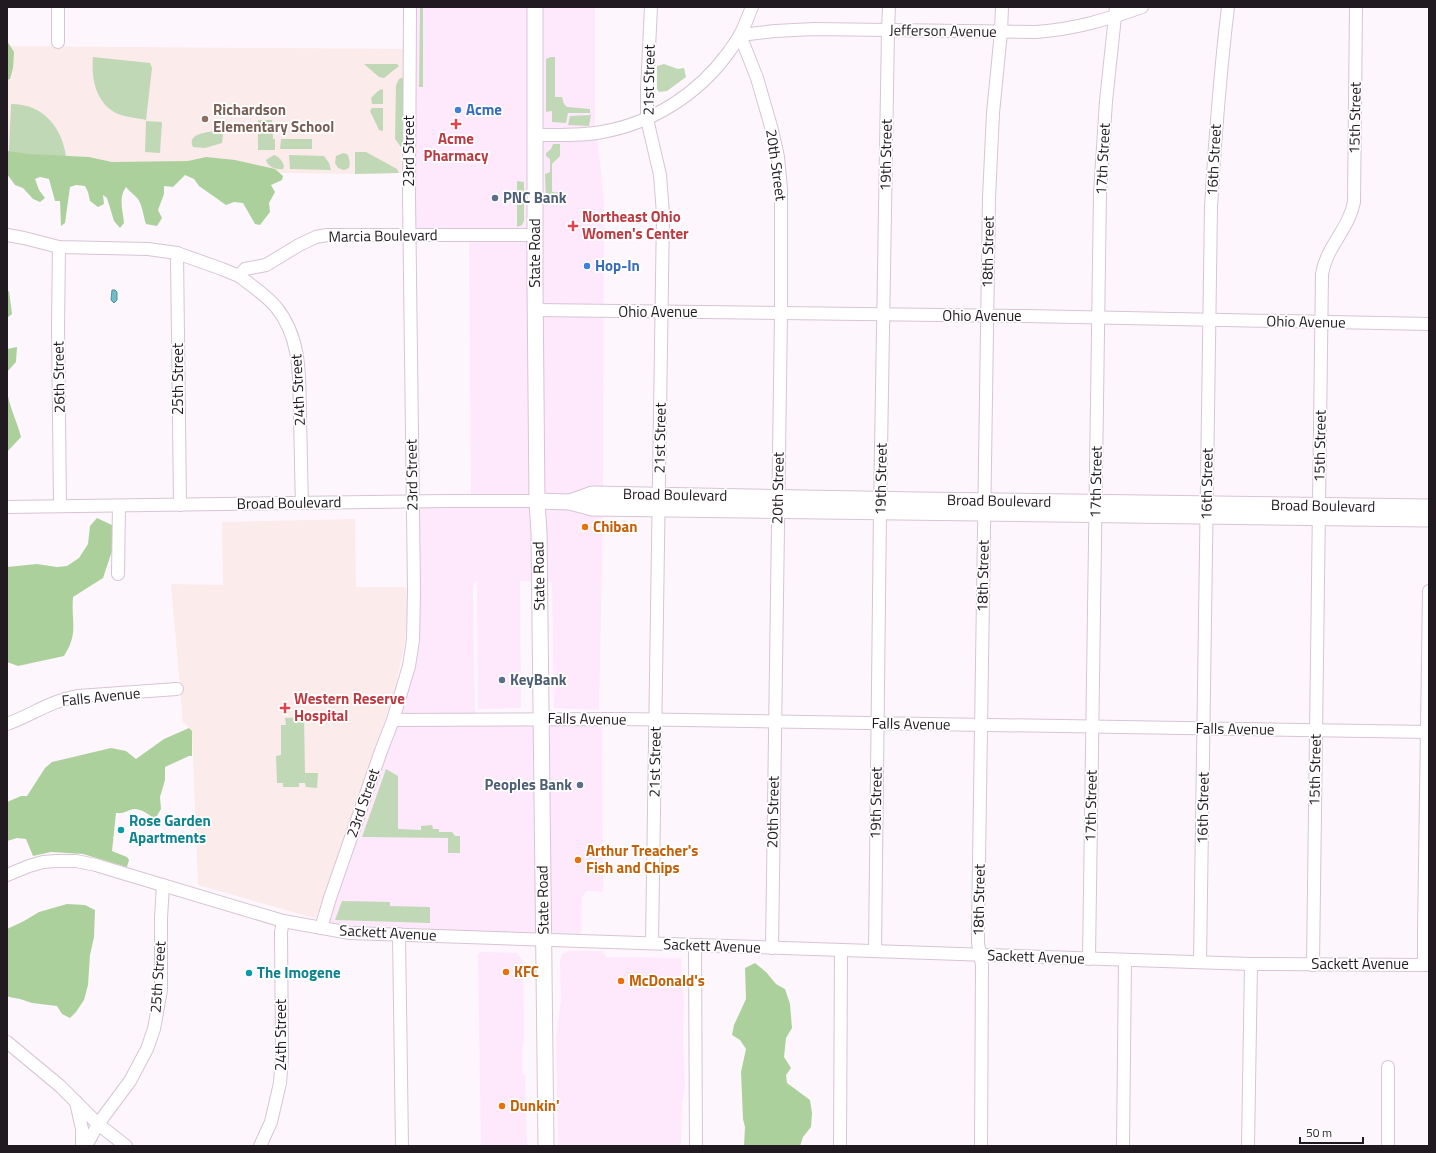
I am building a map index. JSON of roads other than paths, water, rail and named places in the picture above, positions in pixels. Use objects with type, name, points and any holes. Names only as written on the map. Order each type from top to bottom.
[{"type":"main road","name":"State Road","points":[[535,7],[535,310],[546,1146]]},
{"type":"main road","name":"Broad Boulevard","points":[[537,501],[570,502],[592,494],[659,502],[1318,512],[1429,519]]},
{"type":"main road","name":"Broad Boulevard","points":[[1318,512],[1429,507]]},
{"type":"street","points":[[58,7],[58,42]]},
{"type":"street","name":"23rd Street","points":[[321,928],[330,898],[393,720],[409,666],[414,640],[409,235],[410,7]]},
{"type":"street","name":"21st Street","points":[[651,7],[647,119],[660,175],[663,201],[652,943]]},
{"type":"street","points":[[535,135],[600,133],[647,119],[664,110],[696,89],[719,64],[740,36],[752,7]]},
{"type":"street","name":"19th Street","points":[[875,951],[880,505],[889,7]]},
{"type":"street","name":"18th Street","points":[[981,1146],[982,965],[978,928],[987,317],[990,166],[1002,7]]},
{"type":"street","name":"Jefferson Avenue","points":[[740,36],[775,31],[814,29],[1001,32],[1056,30],[1088,25],[1116,12],[1142,7]]},
{"type":"street","name":"16th Street","points":[[1200,962],[1211,207],[1221,64],[1228,7]]},
{"type":"street","name":"15th Street","points":[[1313,964],[1318,512],[1323,267],[1328,254],[1348,222],[1354,202],[1356,7]]},
{"type":"street","name":"17th Street","points":[[1089,959],[1100,193],[1106,101],[1116,12]]},
{"type":"street","name":"20th Street","points":[[740,36],[764,98],[772,130],[778,157],[782,215],[772,948]]},
{"type":"street","name":"Marcia Boulevard","points":[[239,276],[245,270],[266,265],[294,247],[322,236],[339,234],[535,235]]},
{"type":"street","points":[[7,235],[59,247],[148,249],[178,253],[239,276]]},
{"type":"street","name":"26th Street","points":[[59,247],[58,327],[60,506]]},
{"type":"street","name":"25th Street","points":[[178,253],[180,506]]},
{"type":"street","name":"24th Street","points":[[239,276],[264,294],[277,308],[289,328],[294,341],[299,367],[302,503]]},
{"type":"street","name":"Ohio Avenue","points":[[535,310],[1322,321],[1429,324]]},
{"type":"street","name":"Broad Boulevard","points":[[7,507],[180,506],[511,500],[537,501]]},
{"type":"street","points":[[118,574],[119,506]]},
{"type":"street","points":[[1427,964],[1429,591]]},
{"type":"street","name":"Falls Avenue","points":[[7,724],[64,699],[177,689]]},
{"type":"street","name":"Falls Avenue","points":[[393,720],[656,720],[1092,728],[1428,732]]},
{"type":"street","name":"Sackett Avenue","points":[[7,875],[43,862],[76,861],[96,865],[283,921],[350,933],[1251,964],[1427,964]]},
{"type":"street","name":"25th Street","points":[[86,1146],[98,1124],[130,1081],[147,1049],[154,1029],[160,990],[162,885]]},
{"type":"street","name":"24th Street","points":[[260,1146],[271,1122],[280,1083],[282,1057],[281,939],[283,921]]},
{"type":"street","points":[[399,934],[402,1146]]},
{"type":"street","points":[[695,945],[696,1146]]},
{"type":"street","points":[[840,1146],[841,950]]},
{"type":"street","points":[[1123,1146],[1125,960]]},
{"type":"street","points":[[1248,1146],[1251,964]]},
{"type":"street","points":[[7,1042],[49,1076],[98,1124],[126,1146]]},
{"type":"street","points":[[1388,1067],[1388,1146]]},
{"type":"street","points":[[76,1101],[82,1130],[82,1146]]},
{"type":"water","points":[[112,290],[117,292],[117,300],[114,303],[111,300]]},
{"type":"place","name":"Acme","points":[[458,110]]},
{"type":"place","name":"Richardson Elementary School","points":[[205,119]]},
{"type":"place","name":"Acme Pharmacy","points":[[456,124]]},
{"type":"place","name":"PNC Bank","points":[[495,198]]},
{"type":"place","name":"Northeast Ohio Women's Center","points":[[573,226]]},
{"type":"place","name":"Hop-In","points":[[587,266]]},
{"type":"place","name":"Chiban","points":[[585,527]]},
{"type":"place","name":"KeyBank","points":[[502,680]]},
{"type":"place","name":"Western Reserve Hospital","points":[[285,708]]},
{"type":"place","name":"Peoples Bank","points":[[580,785]]},
{"type":"place","name":"Rose Garden Apartments","points":[[121,830]]},
{"type":"place","name":"Arthur Treacher's Fish and Chips","points":[[578,860]]},
{"type":"place","name":"KFC","points":[[506,972]]},
{"type":"place","name":"The Imogene","points":[[249,973]]},
{"type":"place","name":"McDonald's","points":[[621,981]]},
{"type":"place","name":"Dunkin'","points":[[502,1106]]}]
